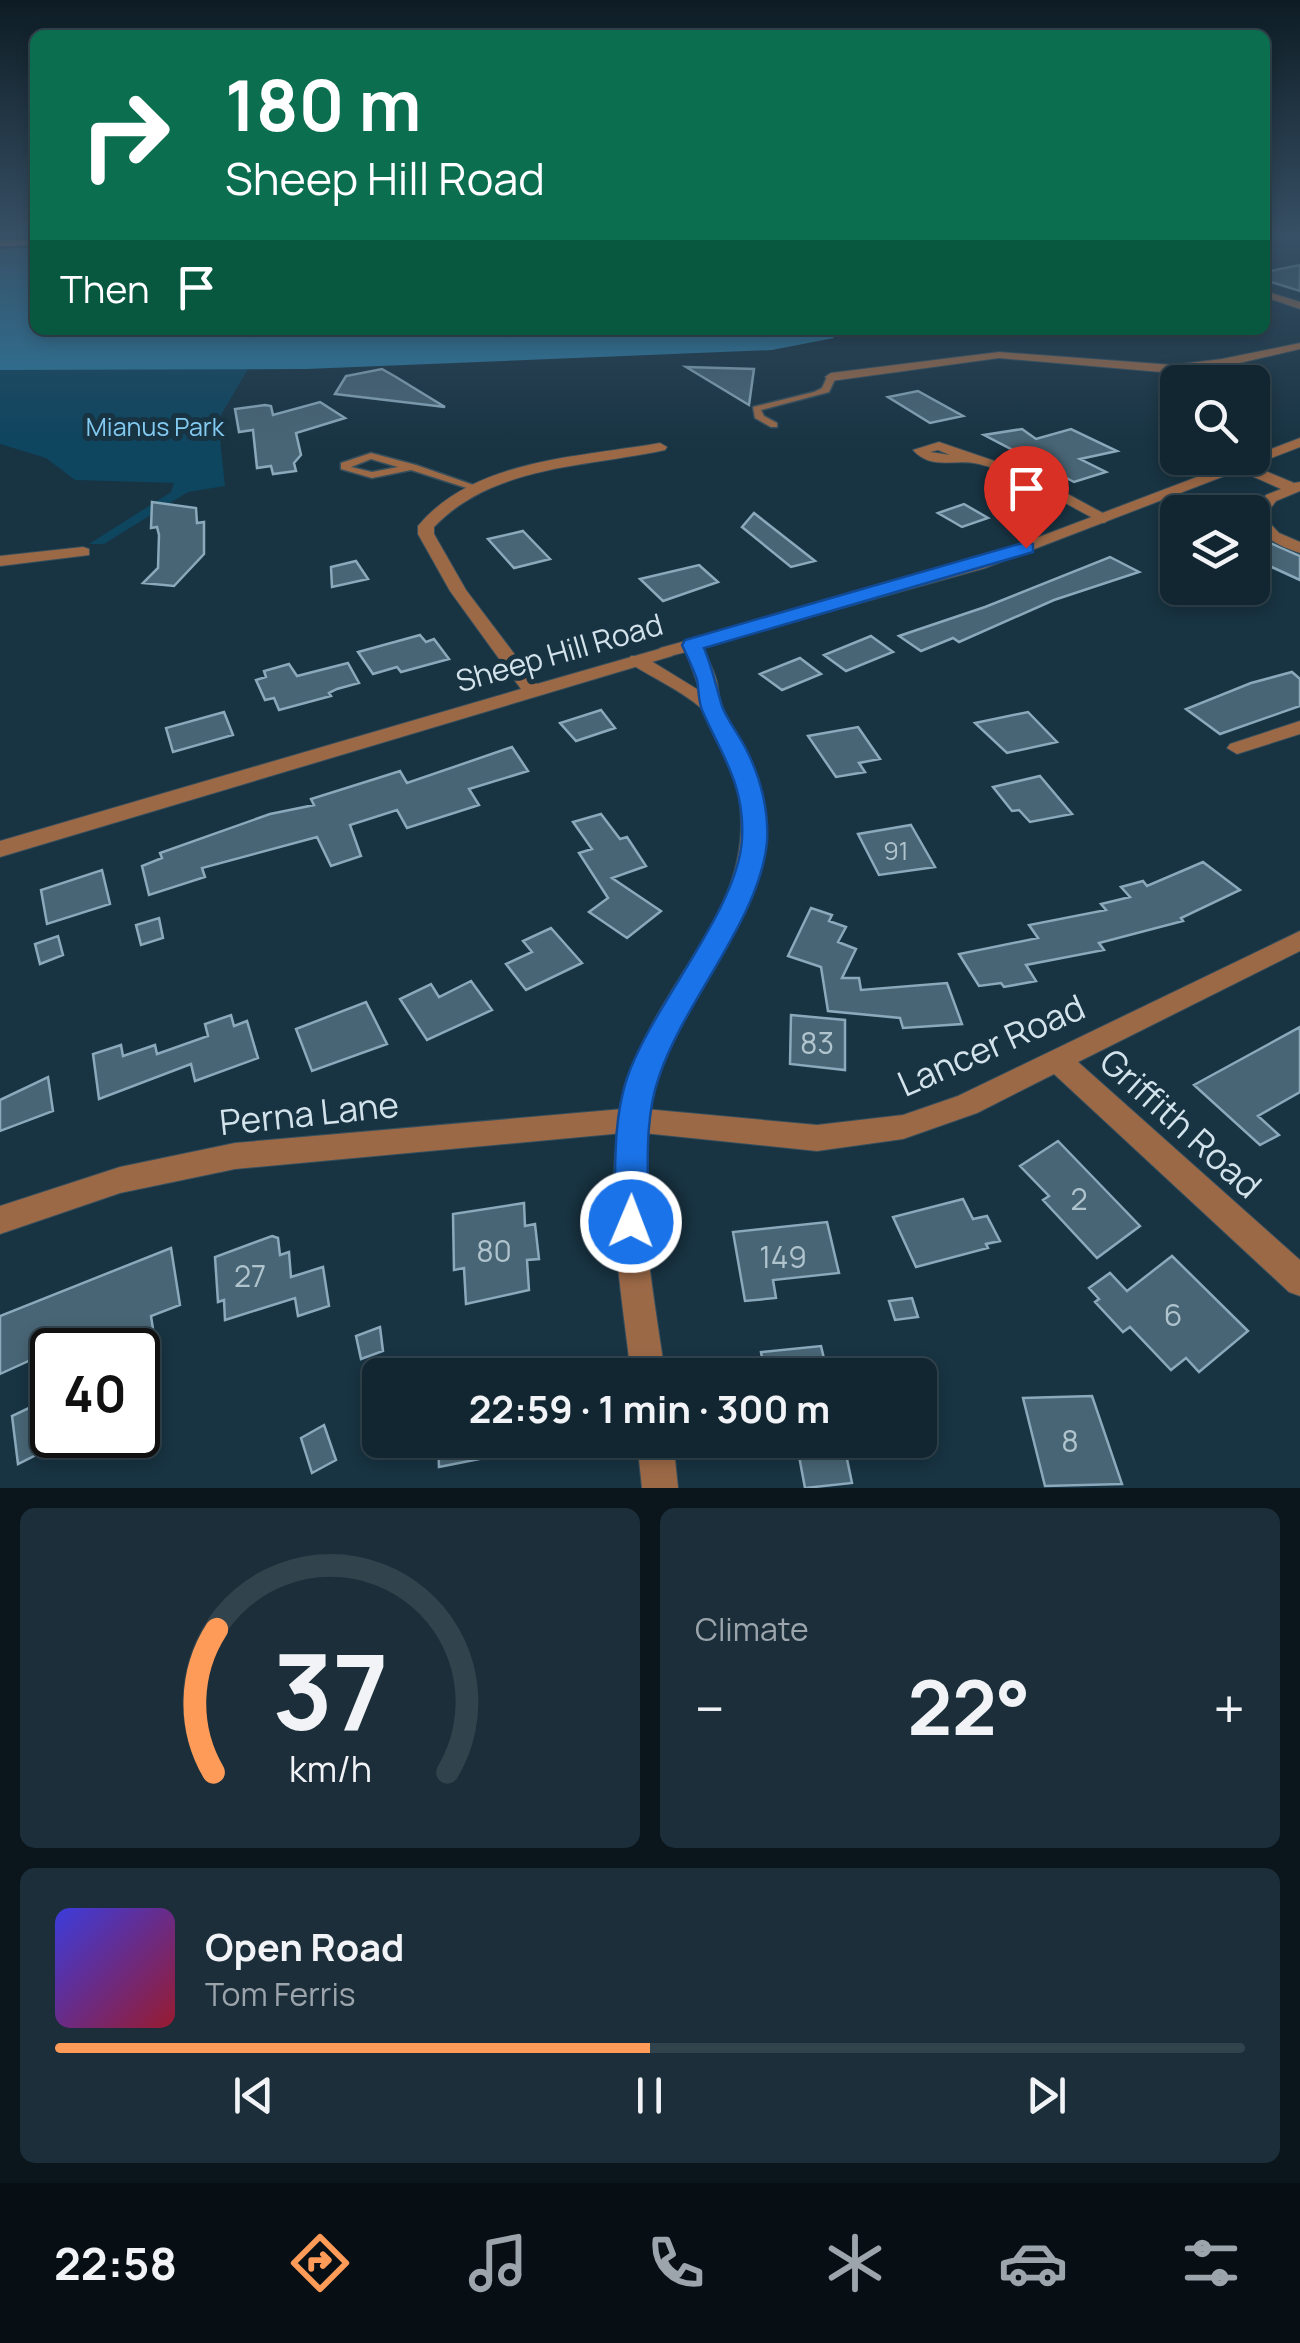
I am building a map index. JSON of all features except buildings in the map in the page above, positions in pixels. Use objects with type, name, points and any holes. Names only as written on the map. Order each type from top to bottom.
[{"type":"street","points":[[831,378],[999,355],[1184,368],[1300,346]]},
{"type":"street","name":"Sheep Hill Road","points":[[1270,454],[1300,442]]},
{"type":"street","points":[[532,690],[458,590],[426,534],[431,519],[477,488],[532,472],[660,447]]},
{"type":"street","points":[[969,457],[1010,472],[1104,518]]},
{"type":"street","points":[[1270,473],[1297,484]]},
{"type":"street","name":"Sheep Hill Road","points":[[0,849],[532,690],[978,565],[1216,475]]},
{"type":"street","points":[[1297,484],[1270,498],[1256,517],[1274,536],[1300,548]]},
{"type":"street","points":[[0,562],[82,552]]},
{"type":"street","points":[[646,1358],[631,1222],[634,1120],[642,1078],[665,1027],[728,920],[752,862],[755,806],[738,754],[712,707],[707,679],[692,645]]},
{"type":"street","points":[[638,660],[712,707]]},
{"type":"street","points":[[1237,748],[1300,727]]},
{"type":"street","name":"Lancer Road","points":[[634,1120],[817,1138],[903,1127],[966,1105],[1300,940]]},
{"type":"street","name":"Griffith Road","points":[[1056,1060],[1300,1282]]},
{"type":"street","name":"Perna Lane","points":[[0,1220],[120,1180],[236,1156],[634,1120]]},
{"type":"street","points":[[657,1458],[660,1488]]},
{"type":"lane","points":[[774,425],[760,418],[756,409],[769,402],[814,397],[826,390],[831,378]]},
{"type":"lane","points":[[412,467],[361,476],[346,469],[345,464],[370,456],[412,467],[477,488]]},
{"type":"green space","name":"Mianus Park","points":[[248,369],[218,420],[225,486],[188,492],[104,544],[89,544],[171,492],[174,483],[75,480],[46,458],[0,444],[0,370]]},
{"type":"shaded area","points":[[0,306],[30,306],[30,335],[834,338],[772,350],[306,369],[0,370]]},
{"type":"route","points":[[631,1222],[634,1120],[642,1078],[665,1027],[743,889],[752,862],[756,826],[755,806],[738,754],[712,707],[707,679],[692,645],[1026,548]]}]
